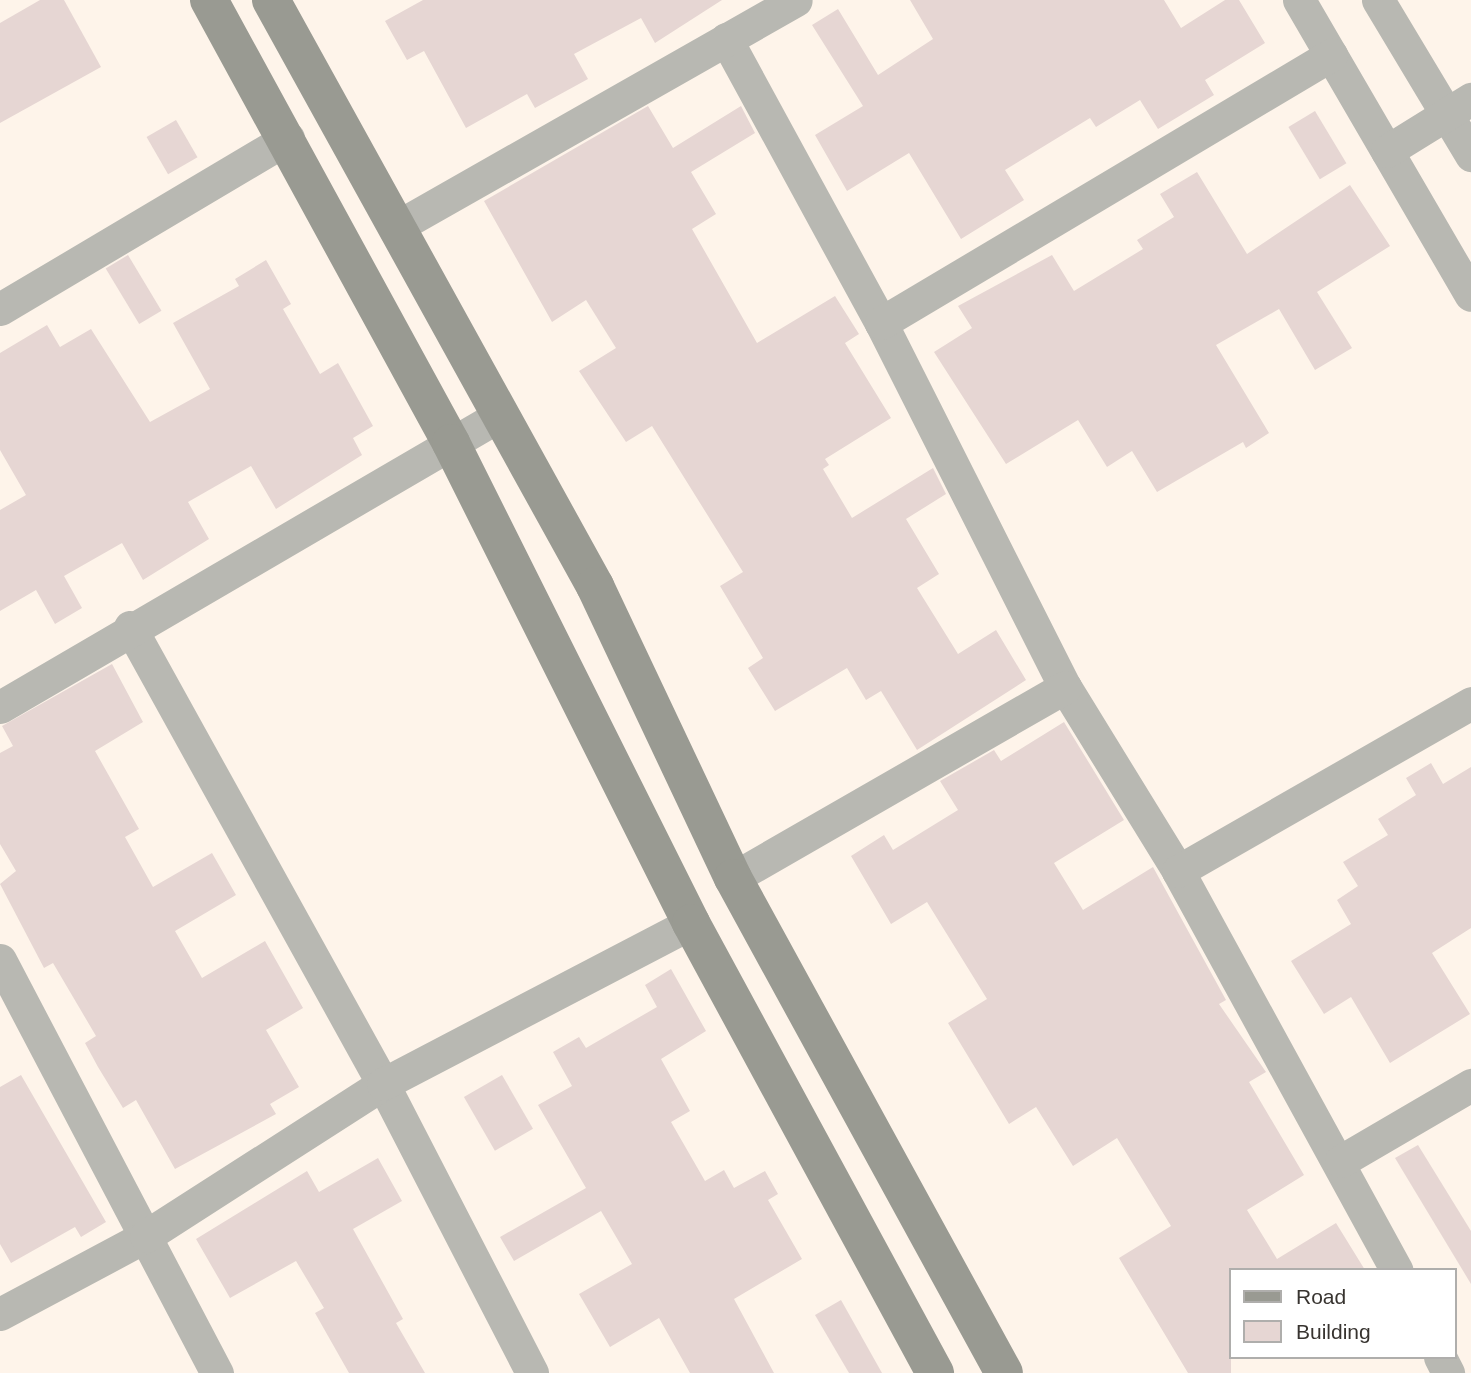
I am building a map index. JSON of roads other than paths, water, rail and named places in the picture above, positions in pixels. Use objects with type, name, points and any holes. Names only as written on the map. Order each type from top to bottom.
[{"type":"main road","points":[[209,0],[288,138],[451,443],[691,923],[935,1373]]},
{"type":"main road","points":[[271,0],[400,225],[595,586],[733,878],[1004,1373]]},
{"type":"street","points":[[400,225],[796,0]]},
{"type":"street","points":[[1299,0],[1471,295]]},
{"type":"street","points":[[1378,0],[1459,106],[1471,155]]},
{"type":"street","points":[[726,39],[881,323],[1065,687],[1178,871],[1340,1161],[1395,1268]]},
{"type":"street","points":[[881,323],[1331,55]]},
{"type":"street","points":[[1387,151],[1459,106]]},
{"type":"street","points":[[0,309],[288,138]]},
{"type":"street","points":[[0,707],[130,627],[502,414]]},
{"type":"street","points":[[130,627],[383,1084],[532,1373]]},
{"type":"street","points":[[733,878],[1065,687]]},
{"type":"street","points":[[1178,871],[1471,703]]},
{"type":"street","points":[[0,1314],[146,1236],[383,1084],[691,923]]},
{"type":"street","points":[[0,960],[217,1373]]},
{"type":"street","points":[[1340,1161],[1471,1085]]}]
